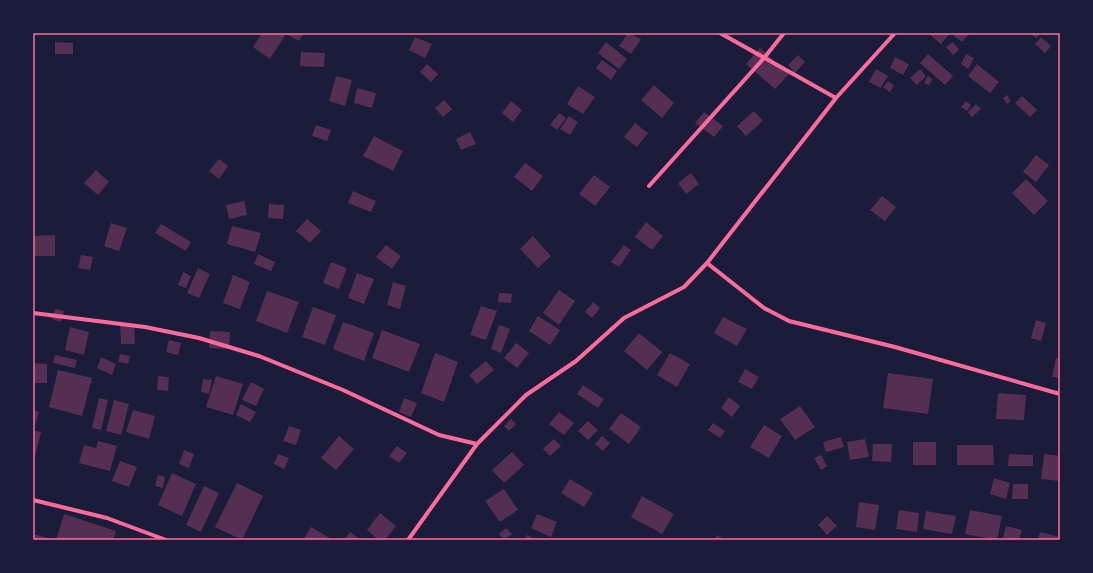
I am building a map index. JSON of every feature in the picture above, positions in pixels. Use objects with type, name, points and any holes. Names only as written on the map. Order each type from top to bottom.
[{"type":"street","points":[[720,33],[836,98]]},
{"type":"street","points":[[648,186],[764,58],[784,33]]},
{"type":"street","points":[[408,540],[477,444],[526,395],[576,361],[624,318],[684,287],[707,263],[836,98],[895,33]]},
{"type":"street","points":[[707,263],[764,308],[789,321],[895,347],[1060,394]]},
{"type":"street","points":[[33,313],[146,327],[200,338],[259,356],[343,390],[439,435],[477,444]]},
{"type":"street","points":[[33,500],[107,518],[166,540]]},
{"type":"building","points":[[262,33],[304,33],[299,41],[286,34],[270,59],[253,47]]},
{"type":"building","points":[[628,33],[641,39],[631,54],[619,46]]},
{"type":"building","points":[[928,33],[950,33],[941,44]]},
{"type":"building","points":[[956,33],[970,33],[962,42],[954,36]]},
{"type":"building","points":[[1030,33],[1041,33],[1036,38]]},
{"type":"building","points":[[415,37],[432,44],[425,58],[409,50]]},
{"type":"building","points":[[1041,37],[1051,46],[1045,53],[1035,44]]},
{"type":"building","points":[[55,42],[73,43],[73,54],[55,54]]},
{"type":"building","points":[[606,42],[627,59],[619,69],[598,53]]},
{"type":"building","points":[[953,42],[959,50],[953,55],[946,47]]},
{"type":"building","points":[[760,48],[789,74],[775,89],[746,64]]},
{"type":"building","points":[[301,52],[325,53],[324,67],[300,66]]},
{"type":"building","points":[[928,54],[953,76],[945,85],[920,63]]},
{"type":"building","points":[[966,54],[974,58],[968,69],[961,64]]},
{"type":"building","points":[[798,55],[805,62],[795,73],[788,65]]},
{"type":"building","points":[[895,57],[909,64],[903,75],[890,68]]},
{"type":"building","points":[[602,60],[617,71],[611,80],[596,68]]},
{"type":"building","points":[[427,64],[438,74],[431,82],[420,72]]},
{"type":"building","points":[[977,64],[999,82],[990,93],[968,76]]},
{"type":"building","points":[[876,69],[888,76],[881,88],[869,82]]},
{"type":"building","points":[[920,69],[926,76],[917,85],[910,78]]},
{"type":"building","points":[[336,76],[352,80],[345,106],[329,101]]},
{"type":"building","points":[[928,76],[932,79],[929,85],[924,83]]},
{"type":"building","points":[[888,81],[894,85],[890,92],[883,88]]},
{"type":"building","points":[[654,85],[674,103],[662,118],[641,100]]},
{"type":"building","points":[[578,86],[595,97],[583,114],[567,104]]},
{"type":"building","points":[[357,88],[376,93],[372,108],[354,103]]},
{"type":"building","points":[[1007,95],[1011,101],[1007,104],[1003,98]]},
{"type":"building","points":[[1022,96],[1037,110],[1030,117],[1015,103]]},
{"type":"building","points":[[444,100],[452,109],[443,117],[435,108]]},
{"type":"building","points":[[511,101],[522,110],[513,122],[502,113]]},
{"type":"building","points":[[966,101],[971,105],[967,111],[961,107]]},
{"type":"building","points":[[976,104],[981,109],[972,117],[968,112]]},
{"type":"building","points":[[754,111],[763,121],[746,136],[737,126]]},
{"type":"building","points":[[704,112],[723,126],[714,137],[695,123]]},
{"type":"building","points":[[559,113],[566,118],[557,130],[550,125]]},
{"type":"building","points":[[569,116],[578,122],[570,135],[560,129]]},
{"type":"building","points":[[635,123],[648,133],[637,147],[624,137]]},
{"type":"building","points":[[316,125],[331,130],[327,141],[312,136]]},
{"type":"building","points":[[470,132],[476,144],[461,150],[456,139]]},
{"type":"building","points":[[374,136],[403,151],[393,171],[363,156]]},
{"type":"building","points":[[1036,155],[1049,165],[1036,182],[1023,172]]},
{"type":"building","points":[[219,159],[228,166],[219,179],[209,171]]},
{"type":"building","points":[[525,163],[543,176],[532,191],[514,177]]},
{"type":"building","points":[[96,170],[109,182],[98,195],[84,183]]},
{"type":"building","points":[[691,173],[699,184],[686,194],[678,183]]},
{"type":"building","points":[[594,175],[610,187],[595,206],[579,194]]},
{"type":"building","points":[[1026,179],[1048,201],[1034,215],[1012,193]]},
{"type":"building","points":[[353,191],[376,201],[371,212],[348,203]]},
{"type":"building","points":[[882,196],[896,207],[885,221],[870,210]]},
{"type":"building","points":[[244,201],[247,215],[229,219],[226,205]]},
{"type":"building","points":[[269,204],[284,205],[283,219],[268,218]]},
{"type":"building","points":[[307,219],[321,231],[310,243],[296,231]]},
{"type":"building","points":[[646,222],[663,236],[652,250],[635,237]]},
{"type":"building","points":[[111,223],[127,228],[119,251],[104,246]]},
{"type":"building","points":[[161,224],[191,242],[186,251],[155,233]]},
{"type":"building","points":[[232,226],[261,233],[255,252],[227,244]]},
{"type":"building","points":[[55,235],[55,256],[33,256],[33,236]]},
{"type":"building","points":[[533,236],[551,256],[538,268],[520,249]]},
{"type":"building","points":[[386,245],[401,256],[392,269],[376,257]]},
{"type":"building","points":[[624,245],[631,250],[619,267],[611,262]]},
{"type":"building","points":[[258,254],[275,262],[271,271],[254,264]]},
{"type":"building","points":[[81,255],[93,257],[90,270],[78,268]]},
{"type":"building","points":[[331,262],[347,268],[339,289],[323,283]]},
{"type":"building","points":[[198,268],[210,274],[199,298],[187,293]]},
{"type":"building","points":[[183,272],[191,276],[186,288],[178,285]]},
{"type":"building","points":[[357,273],[374,279],[364,304],[348,298]]},
{"type":"building","points":[[233,275],[250,282],[240,309],[223,303]]},
{"type":"building","points":[[393,282],[406,286],[400,309],[387,305]]},
{"type":"building","points":[[559,290],[575,301],[559,325],[543,313]]},
{"type":"building","points":[[267,291],[299,302],[287,333],[256,321]]},
{"type":"building","points":[[499,293],[512,294],[511,303],[498,302]]},
{"type":"building","points":[[593,302],[600,308],[592,318],[585,312]]},
{"type":"building","points":[[481,306],[497,311],[486,340],[470,335]]},
{"type":"building","points":[[313,307],[336,315],[325,345],[302,337]]},
{"type":"building","points":[[55,309],[64,311],[61,322],[52,319]]},
{"type":"building","points":[[538,316],[560,330],[550,345],[529,331]]},
{"type":"building","points":[[723,317],[747,329],[737,346],[714,333]]},
{"type":"building","points":[[1036,320],[1046,323],[1041,341],[1031,338]]},
{"type":"building","points":[[343,322],[374,333],[364,361],[333,349]]},
{"type":"building","points":[[120,324],[134,324],[135,344],[121,344]]},
{"type":"building","points":[[499,325],[510,329],[501,353],[491,349]]},
{"type":"building","points":[[70,327],[89,332],[84,355],[65,350]]},
{"type":"building","points":[[382,330],[420,344],[409,372],[372,358]]},
{"type":"building","points":[[210,331],[230,332],[229,349],[209,348]]},
{"type":"building","points":[[639,333],[662,352],[647,370],[624,351]]},
{"type":"building","points":[[169,340],[181,343],[178,355],[166,352]]},
{"type":"building","points":[[516,343],[529,353],[517,368],[504,358]]},
{"type":"building","points":[[435,353],[458,362],[444,402],[421,393]]},
{"type":"building","points":[[670,353],[690,364],[677,387],[657,375]]},
{"type":"building","points":[[120,354],[130,356],[128,364],[118,362]]},
{"type":"building","points":[[55,355],[77,360],[75,368],[53,363]]},
{"type":"building","points":[[101,357],[116,364],[112,375],[97,368]]},
{"type":"building","points":[[1056,358],[1060,359],[1060,378],[1052,377]]},
{"type":"building","points":[[486,361],[494,370],[477,384],[469,375]]},
{"type":"building","points":[[33,363],[47,364],[47,383],[33,383]]},
{"type":"building","points":[[745,369],[759,377],[752,389],[738,382]]},
{"type":"building","points":[[58,370],[92,378],[82,416],[49,407]]},
{"type":"building","points":[[888,373],[933,379],[928,414],[883,408]]},
{"type":"building","points":[[158,376],[169,377],[168,391],[157,390]]},
{"type":"building","points":[[216,376],[243,384],[233,415],[206,407]]},
{"type":"building","points":[[203,379],[212,380],[209,394],[201,392]]},
{"type":"building","points":[[251,382],[264,389],[256,406],[242,400]]},
{"type":"building","points":[[583,385],[604,399],[598,408],[577,394]]},
{"type":"building","points":[[998,393],[1026,395],[1024,420],[996,419]]},
{"type":"building","points":[[729,397],[740,406],[732,417],[721,408]]},
{"type":"building","points":[[99,398],[108,400],[101,430],[92,428]]},
{"type":"building","points":[[404,398],[417,403],[411,417],[399,412]]},
{"type":"building","points":[[114,400],[129,404],[121,435],[106,431]]},
{"type":"building","points":[[241,404],[256,412],[250,422],[236,415]]},
{"type":"building","points":[[800,406],[815,427],[795,440],[780,419]]},
{"type":"building","points":[[33,410],[39,412],[35,424],[33,424]]},
{"type":"building","points":[[133,410],[155,416],[149,439],[126,432]]},
{"type":"building","points":[[559,412],[574,423],[564,435],[549,424]]},
{"type":"building","points":[[621,413],[641,427],[629,444],[609,429]]},
{"type":"building","points":[[511,419],[516,424],[509,431],[504,426]]},
{"type":"building","points":[[588,421],[598,430],[588,440],[578,431]]},
{"type":"building","points":[[713,423],[725,431],[720,438],[708,430]]},
{"type":"building","points":[[764,425],[782,436],[769,458],[750,447]]},
{"type":"building","points":[[289,426],[301,430],[296,445],[283,441]]},
{"type":"building","points":[[33,430],[41,432],[34,461],[33,461]]},
{"type":"building","points":[[339,436],[354,449],[336,470],[321,458]]},
{"type":"building","points":[[602,436],[610,443],[603,451],[595,444]]},
{"type":"building","points":[[841,437],[844,447],[826,452],[823,442]]},
{"type":"building","points":[[554,439],[561,446],[550,456],[543,449]]},
{"type":"building","points":[[865,439],[869,457],[850,460],[847,442]]},
{"type":"building","points":[[98,441],[117,446],[110,471],[79,463],[84,445],[96,448]]},
{"type":"building","points":[[913,442],[936,442],[936,465],[913,465]]},
{"type":"building","points":[[873,444],[892,444],[891,462],[872,461]]},
{"type":"building","points":[[957,445],[993,445],[994,465],[957,465]]},
{"type":"building","points":[[397,446],[407,453],[399,463],[389,456]]},
{"type":"building","points":[[184,450],[194,454],[189,468],[179,464]]},
{"type":"building","points":[[512,452],[524,465],[504,483],[492,470]]},
{"type":"building","points":[[278,454],[289,458],[284,469],[274,464]]},
{"type":"building","points":[[1009,454],[1033,455],[1033,466],[1008,466]]},
{"type":"building","points":[[1044,454],[1060,456],[1060,481],[1041,479]]},
{"type":"building","points":[[821,455],[827,466],[821,470],[814,458]]},
{"type":"building","points":[[120,461],[137,467],[129,487],[112,481]]},
{"type":"building","points":[[172,473],[196,484],[182,516],[158,505]]},
{"type":"building","points":[[158,475],[165,477],[163,488],[155,486]]},
{"type":"building","points":[[994,478],[1010,483],[1006,499],[990,494]]},
{"type":"building","points":[[570,479],[593,493],[584,507],[561,493]]},
{"type":"building","points":[[237,483],[263,496],[242,540],[215,527]]},
{"type":"building","points":[[1013,484],[1028,484],[1028,499],[1012,499]]},
{"type":"building","points":[[204,486],[219,493],[201,532],[186,525]]},
{"type":"building","points":[[504,489],[518,510],[500,522],[485,501]]},
{"type":"building","points":[[642,496],[674,514],[662,534],[631,517]]},
{"type":"building","points":[[859,502],[879,505],[875,530],[856,527]]},
{"type":"building","points":[[899,510],[919,513],[917,532],[896,529]]},
{"type":"building","points":[[970,510],[1002,516],[997,540],[965,534]]},
{"type":"building","points":[[926,511],[956,516],[952,534],[923,529]]},
{"type":"building","points":[[380,513],[396,526],[385,540],[379,540],[367,530]]},
{"type":"building","points":[[64,514],[116,531],[113,540],[56,540]]},
{"type":"building","points":[[537,514],[557,522],[551,537],[531,528]]},
{"type":"building","points":[[827,516],[837,526],[827,535],[818,525]]},
{"type":"building","points":[[1006,526],[1022,530],[1019,540],[1003,538]]},
{"type":"building","points":[[311,527],[333,540],[303,540]]},
{"type":"building","points":[[506,528],[512,534],[504,540],[499,534]]},
{"type":"building","points":[[350,532],[361,540],[344,540]]},
{"type":"building","points":[[1040,532],[1060,537],[1060,540],[1038,540]]},
{"type":"building","points":[[33,534],[48,538],[48,540],[33,540]]},
{"type":"building","points":[[527,535],[536,540],[524,540]]},
{"type":"building","points":[[717,535],[725,540],[714,540]]}]
